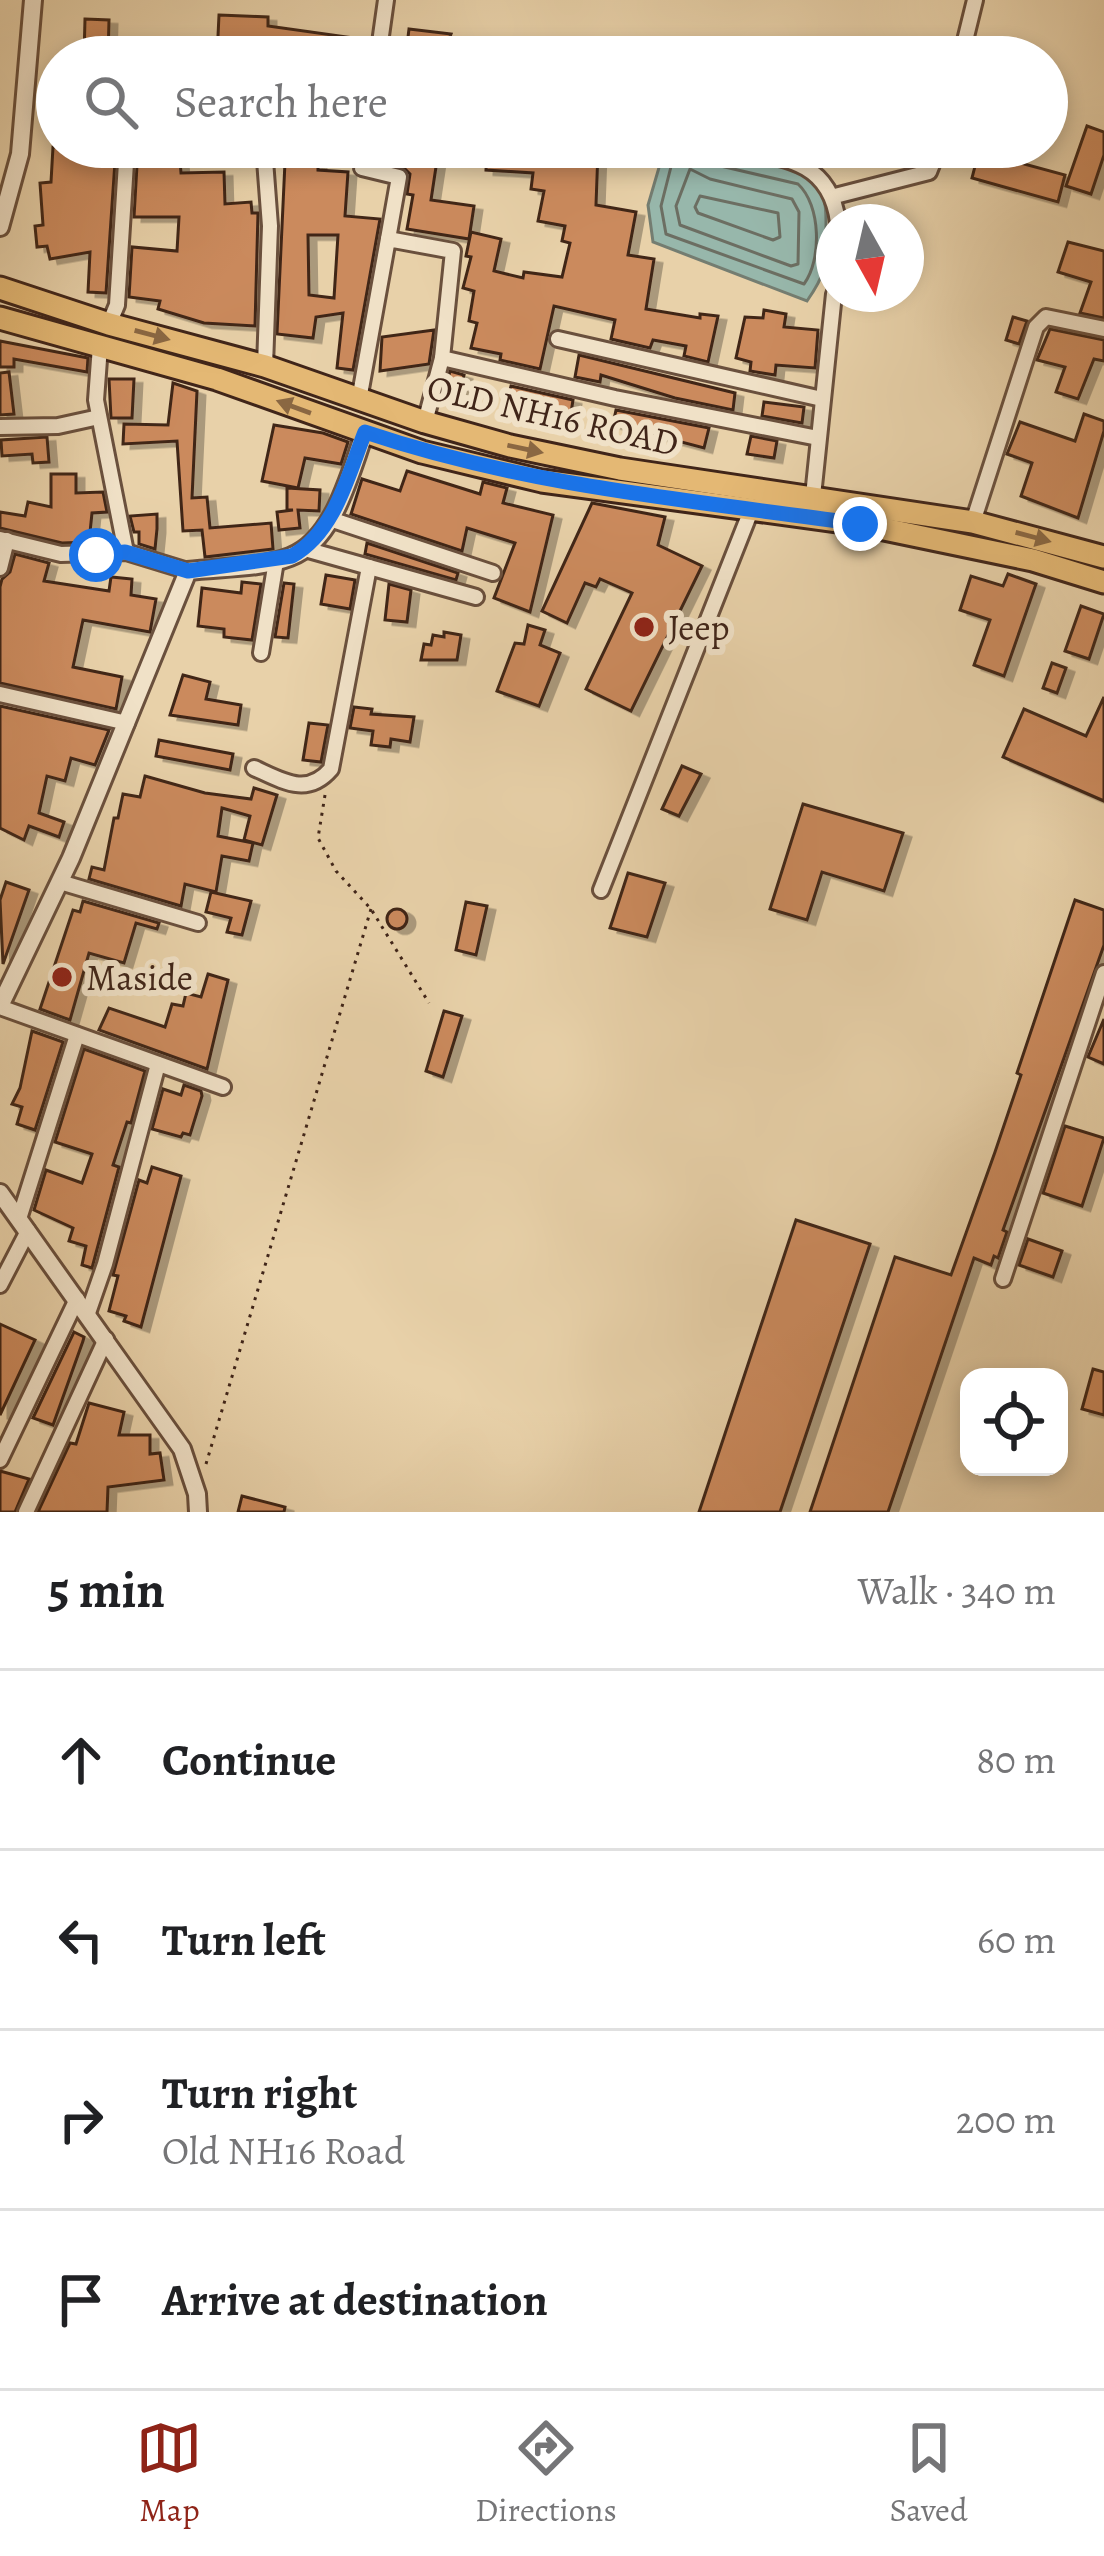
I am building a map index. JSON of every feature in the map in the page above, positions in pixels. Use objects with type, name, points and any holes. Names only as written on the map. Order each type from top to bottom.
[{"type":"main road","name":"OLD NH16 ROAD","points":[[0,288],[265,366],[424,422],[510,446],[620,469],[973,521],[1104,556]]},
{"type":"main road","name":"OLD NH16 ROAD","points":[[0,319],[217,379],[422,452],[542,481],[860,524],[1015,556],[1104,582]]},
{"type":"street","points":[[0,227],[20,154],[34,0]]},
{"type":"street","points":[[381,36],[386,0]]},
{"type":"street","points":[[966,36],[975,0]]},
{"type":"street","points":[[110,324],[117,304],[127,168]]},
{"type":"street","points":[[265,366],[270,226],[266,168]]},
{"type":"street","points":[[359,400],[399,177],[362,168]]},
{"type":"street","points":[[807,168],[820,175],[836,204]]},
{"type":"street","points":[[835,196],[931,168]]},
{"type":"street","points":[[388,238],[453,251],[442,358],[424,422]]},
{"type":"street","points":[[813,496],[832,312]]},
{"type":"street","points":[[973,521],[1036,327],[1046,317],[1104,329]]},
{"type":"street","points":[[558,339],[822,399]]},
{"type":"street","points":[[100,346],[99,417],[125,552]]},
{"type":"street","points":[[442,358],[818,438]]},
{"type":"street","points":[[0,428],[58,426],[99,417]]},
{"type":"street","points":[[0,568],[4,539],[62,554],[125,552],[188,571],[276,561],[305,549],[330,519],[365,432]]},
{"type":"street","points":[[602,890],[752,508]]},
{"type":"street","points":[[330,519],[494,573]]},
{"type":"street","points":[[305,549],[476,597]]},
{"type":"street","points":[[261,653],[276,561]]},
{"type":"street","points":[[254,769],[298,787],[311,785],[331,769],[369,567]]},
{"type":"street","points":[[188,571],[60,882],[0,1007],[223,1087]]},
{"type":"street","points":[[0,694],[127,723]]},
{"type":"street","points":[[60,882],[198,923]]},
{"type":"street","points":[[1003,1279],[1104,973]]},
{"type":"street","points":[[0,1285],[24,1225],[77,1035]]},
{"type":"street","points":[[0,1460],[105,1264],[158,1064]]},
{"type":"street","points":[[0,1192],[182,1449],[197,1503]]},
{"type":"street","points":[[33,1511],[106,1339]]},
{"type":"path","points":[[331,769],[319,838],[335,871],[370,909],[430,1003]]},
{"type":"path","points":[[197,1503],[370,909]]},
{"type":"water","points":[[659,168],[785,168],[808,177],[823,196],[824,204],[816,204],[816,285],[807,301],[653,242],[648,205]]},
{"type":"building","points":[[219,15],[268,17],[268,26],[339,36],[218,36]]},
{"type":"building","points":[[85,19],[109,20],[109,36],[85,36]]},
{"type":"building","points":[[409,29],[451,34],[450,36],[408,36]]},
{"type":"building","points":[[1087,126],[1104,132],[1104,155],[1091,194],[1066,186]]},
{"type":"building","points":[[52,168],[115,168],[106,293],[88,292],[90,252],[50,259],[47,246],[37,247],[35,226],[43,225],[40,183],[51,182]]},
{"type":"building","points":[[137,168],[224,172],[225,204],[251,202],[252,213],[258,213],[255,326],[204,323],[158,309],[160,301],[129,297],[132,247],[177,251],[179,217],[134,217]]},
{"type":"building","points":[[285,168],[348,172],[345,216],[380,219],[353,370],[337,368],[343,313],[316,317],[313,338],[277,334]],"holes":[[[308,235],[338,235],[334,298],[309,295]]]},
{"type":"building","points":[[404,168],[436,168],[431,200],[474,206],[469,239],[407,229],[413,195],[407,194],[410,174]]},
{"type":"building","points":[[597,168],[596,205],[636,212],[628,255],[654,259],[646,309],[700,318],[700,314],[718,316],[708,362],[684,356],[686,346],[653,340],[650,348],[611,339],[615,320],[554,306],[540,369],[471,348],[477,323],[469,321],[474,291],[463,288],[471,232],[501,239],[494,271],[523,278],[524,272],[562,277],[570,243],[562,241],[565,226],[538,221],[544,191],[531,189],[533,173],[486,170]]},
{"type":"building","points":[[975,168],[1039,168],[1065,175],[1058,202],[972,178]]},
{"type":"building","points":[[1068,242],[1104,251],[1104,318],[1080,313],[1091,282],[1058,272]]},
{"type":"building","points":[[764,310],[786,314],[784,327],[818,330],[815,368],[776,365],[775,375],[750,371],[751,362],[736,358],[745,317],[763,318]]},
{"type":"building","points":[[1013,317],[1027,321],[1019,344],[1006,340]]},
{"type":"building","points":[[1050,329],[1104,340],[1104,361],[1094,359],[1078,399],[1056,392],[1065,367],[1037,360]]},
{"type":"building","points":[[434,330],[429,364],[380,371],[382,337]]},
{"type":"building","points":[[0,341],[88,358],[87,372],[14,359],[14,367],[0,367]]},
{"type":"building","points":[[579,355],[735,393],[733,410],[601,375],[600,382],[575,377]]},
{"type":"building","points":[[450,371],[464,375],[458,403],[442,400]]},
{"type":"building","points":[[9,372],[14,414],[0,415],[0,373]]},
{"type":"building","points":[[109,379],[134,379],[132,418],[111,418]]},
{"type":"building","points":[[173,383],[197,391],[192,498],[207,497],[210,528],[271,523],[273,549],[205,557],[202,530],[183,531],[177,441],[123,444],[124,424],[168,425]]},
{"type":"building","points":[[511,386],[573,400],[571,413],[507,402]]},
{"type":"building","points":[[764,402],[804,407],[802,423],[762,416]]},
{"type":"building","points":[[616,410],[709,428],[704,448],[613,424]]},
{"type":"building","points":[[1084,414],[1104,421],[1104,431],[1078,518],[1021,496],[1032,463],[1007,454],[1020,422],[1075,441]]},
{"type":"building","points":[[274,425],[348,442],[341,464],[305,458],[298,488],[262,481]]},
{"type":"building","points":[[751,436],[777,441],[774,458],[747,454]]},
{"type":"building","points":[[47,437],[49,462],[33,463],[32,454],[2,456],[1,440]]},
{"type":"building","points":[[407,471],[480,494],[483,482],[507,488],[503,503],[553,515],[530,612],[494,598],[515,543],[467,528],[462,551],[351,514],[362,479],[400,491]]},
{"type":"building","points":[[51,474],[76,474],[76,493],[103,492],[107,512],[92,513],[89,542],[62,543],[0,528],[0,512],[25,516],[28,502],[51,507]]},
{"type":"building","points":[[287,488],[320,490],[319,511],[298,510],[300,528],[279,530],[277,512],[293,510],[287,510]]},
{"type":"building","points":[[592,503],[665,517],[658,545],[702,566],[631,711],[586,689],[632,593],[600,579],[596,587],[585,583],[567,623],[542,611]]},
{"type":"building","points":[[157,514],[155,549],[139,544],[139,532],[134,532],[130,516]]},
{"type":"building","points":[[367,543],[458,573],[456,580],[365,554]]},
{"type":"building","points":[[15,554],[49,563],[44,581],[109,591],[111,577],[132,579],[131,595],[156,599],[150,632],[83,620],[73,667],[122,677],[116,709],[0,683],[0,587]]},
{"type":"building","points":[[1008,574],[1036,584],[1004,676],[974,665],[990,620],[960,610],[971,576],[1003,586]]},
{"type":"building","points":[[326,575],[355,580],[350,609],[321,604]]},
{"type":"building","points":[[242,582],[261,584],[252,640],[224,637],[224,629],[198,626],[202,588],[241,593]]},
{"type":"building","points":[[284,583],[294,584],[288,638],[275,637]]},
{"type":"building","points":[[389,584],[411,590],[407,622],[385,620]]},
{"type":"building","points":[[1081,606],[1104,614],[1089,659],[1065,651]]},
{"type":"building","points":[[528,625],[545,630],[540,645],[560,653],[539,706],[497,691],[515,643],[524,644]]},
{"type":"building","points":[[444,632],[461,635],[457,660],[421,660],[424,644],[431,645],[433,635],[444,637]]},
{"type":"building","points":[[1052,663],[1066,668],[1057,693],[1043,688]]},
{"type":"building","points":[[183,675],[210,682],[206,699],[241,705],[238,725],[170,715]]},
{"type":"building","points":[[1104,697],[1104,801],[1003,757],[1024,709],[1086,736]]},
{"type":"building","points":[[0,706],[109,730],[95,765],[71,758],[65,781],[47,776],[39,813],[64,822],[59,837],[29,826],[24,840],[0,828]]},
{"type":"building","points":[[354,707],[372,709],[371,714],[414,717],[410,742],[391,739],[390,747],[371,745],[373,731],[350,728]]},
{"type":"building","points":[[309,723],[328,725],[321,762],[303,760]]},
{"type":"building","points":[[159,740],[233,754],[230,770],[156,756]]},
{"type":"building","points":[[682,766],[701,774],[679,816],[662,809]]},
{"type":"building","points":[[145,776],[205,793],[251,799],[254,788],[277,795],[262,845],[244,840],[250,816],[222,808],[218,836],[253,843],[249,861],[222,856],[216,892],[185,884],[181,906],[89,879],[92,867],[104,870],[123,794],[140,797]]},
{"type":"building","points":[[803,804],[903,833],[884,891],[822,872],[807,920],[770,909]]},
{"type":"building","points":[[628,873],[665,883],[647,937],[610,928]]},
{"type":"building","points":[[6,882],[29,890],[3,964],[0,900]]},
{"type":"building","points":[[211,892],[251,901],[242,935],[227,932],[231,918],[206,912]]},
{"type":"building","points":[[1075,900],[1104,910],[1104,945],[1003,1230],[1007,1232],[998,1258],[994,1256],[991,1265],[974,1258],[888,1512],[810,1512],[895,1257],[951,1275],[1021,1075],[1017,1073]]},
{"type":"building","points":[[83,901],[159,923],[157,929],[136,923],[124,963],[89,953],[70,1020],[40,1009],[73,910],[80,912]]},
{"type":"building","points":[[466,902],[487,906],[476,955],[456,950]]},
{"type":"building","points":[[397,909],[407,919],[397,929],[387,919]]},
{"type":"building","points":[[208,974],[228,980],[207,1069],[99,1030],[109,1008],[165,1027],[172,1004],[183,1006],[186,993],[201,997]]},
{"type":"building","points":[[444,1011],[462,1016],[443,1077],[426,1071]]},
{"type":"building","points":[[1104,1019],[1104,1064],[1088,1057]]},
{"type":"building","points":[[32,1031],[63,1042],[35,1130],[17,1124],[22,1107],[12,1104]]},
{"type":"building","points":[[84,1049],[145,1071],[113,1165],[119,1167],[92,1268],[82,1265],[86,1246],[69,1241],[73,1228],[34,1210],[46,1170],[82,1183],[92,1154],[55,1142]]},
{"type":"building","points":[[184,1085],[201,1091],[202,1096],[190,1135],[152,1129],[163,1089],[181,1095]]},
{"type":"building","points":[[1065,1126],[1104,1138],[1082,1206],[1043,1193]]},
{"type":"building","points":[[152,1167],[181,1176],[141,1327],[109,1311],[118,1276],[113,1275],[139,1180],[147,1183]]},
{"type":"building","points":[[796,1220],[870,1244],[780,1512],[699,1512]]},
{"type":"building","points":[[1028,1239],[1062,1251],[1053,1277],[1019,1265]]},
{"type":"building","points":[[0,1324],[35,1340],[0,1415]]},
{"type":"building","points":[[74,1332],[84,1337],[53,1425],[33,1418]]},
{"type":"building","points":[[1093,1369],[1104,1372],[1104,1415],[1082,1409]]},
{"type":"building","points":[[89,1403],[124,1412],[119,1435],[150,1435],[150,1454],[160,1453],[164,1480],[108,1487],[107,1512],[38,1512],[70,1443],[76,1444]]},
{"type":"building","points":[[0,1471],[29,1479],[15,1512],[0,1512]]},
{"type":"building","points":[[242,1496],[285,1507],[284,1512],[238,1512]]},
{"type":"place","name":"Jeep","points":[[644,627]]},
{"type":"place","name":"Maside","points":[[62,977]]},
{"type":"route","points":[[96,555],[125,552],[188,571],[292,556],[305,549],[330,519],[365,432],[422,452],[542,481],[860,524]]}]
